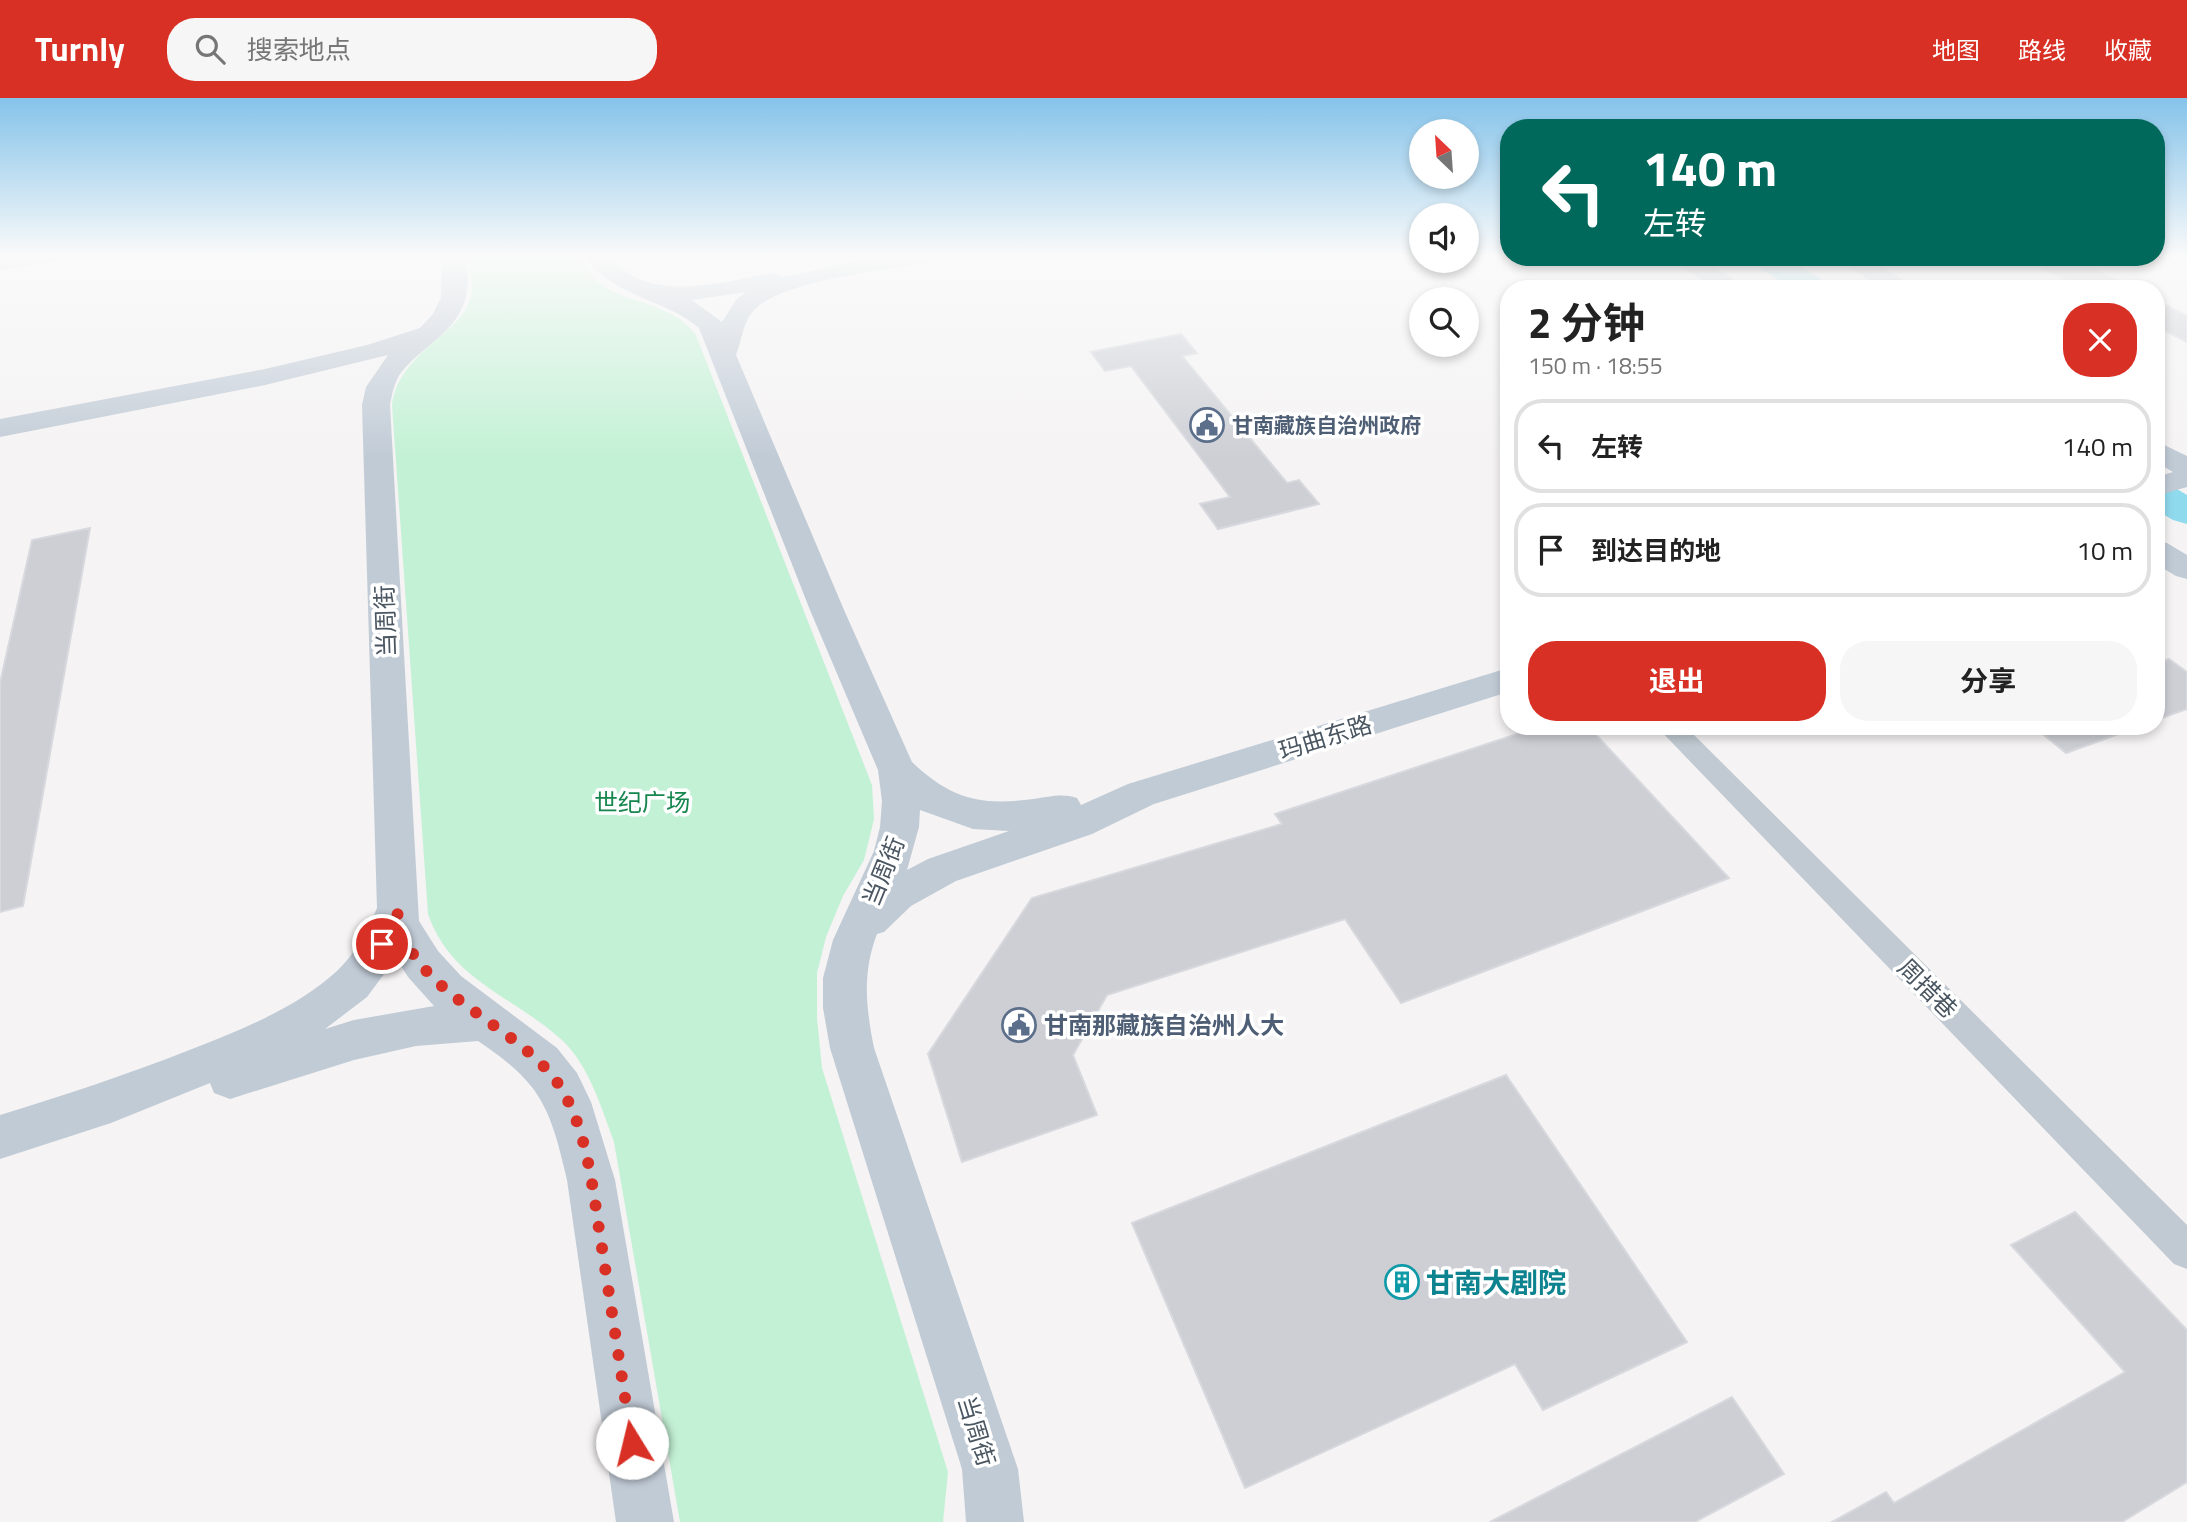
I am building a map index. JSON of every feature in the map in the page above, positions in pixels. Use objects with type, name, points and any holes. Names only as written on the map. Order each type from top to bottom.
[{"type":"main road","name":"当周街","points":[[439,323],[391,368],[377,390],[376,398],[398,921],[407,945],[429,972],[484,1021],[514,1039],[542,1062],[560,1086],[577,1124],[591,1180],[645,1522]]},
{"type":"main road","name":"当周街","points":[[709,323],[827,610],[897,770],[903,796],[902,825],[897,845],[856,934],[846,969],[844,989],[852,1048],[993,1495]]},
{"type":"main road","points":[[724,354],[734,323]]},
{"type":"main road","points":[[0,428],[265,377],[375,351],[437,326]]},
{"type":"main road","points":[[265,377],[327,375],[351,382],[376,398]]},
{"type":"main road","points":[[2165,450],[2179,473]]},
{"type":"main road","points":[[2165,459],[2179,473]]},
{"type":"main road","points":[[2165,556],[2187,569]]},
{"type":"main road","name":"玛曲东路","points":[[1141,794],[1500,682]]},
{"type":"main road","points":[[897,770],[916,791],[980,816],[1022,817],[1141,794]]},
{"type":"main road","points":[[856,934],[877,910],[919,880],[1078,823],[1141,794]]},
{"type":"main road","points":[[0,1137],[111,1102],[268,1039],[328,1004],[352,984],[382,944],[397,909]]},
{"type":"main road","points":[[111,1102],[166,1095],[222,1081],[354,1040],[416,1027],[484,1021]]},
{"type":"main road","points":[[973,1522],[993,1495]]},
{"type":"street","name":"周措巷","points":[[1678,735],[2187,1251]]},
{"type":"green space","name":"世纪广场","points":[[455,323],[685,323],[695,333],[872,785],[874,819],[864,860],[843,896],[826,937],[817,973],[817,1018],[822,1068],[948,1472],[943,1522],[680,1522],[614,1142],[599,1102],[580,1063],[563,1041],[468,972],[438,937],[428,914],[392,405],[397,386],[407,369]]},
{"type":"building","points":[[2165,323],[2187,323],[2187,342],[2165,331]]},
{"type":"building","name":"甘南藏族自治州政府","points":[[1181,334],[1197,353],[1182,356],[1287,483],[1299,480],[1319,504],[1218,529],[1200,504],[1230,497],[1131,366],[1105,371],[1091,352]]},
{"type":"building","points":[[90,528],[23,906],[0,912],[0,683],[32,540]]},
{"type":"building","points":[[2169,659],[2187,672],[2187,709],[2165,717],[2165,661]]},
{"type":"building","points":[[1514,735],[1596,735],[1729,878],[1401,1003],[1345,919],[1107,995],[1073,1055],[1097,1115],[962,1162],[928,1054],[1032,898],[1282,824],[1275,814]]},
{"type":"building","points":[[2044,735],[2116,735],[2066,753]]},
{"type":"building","name":"甘南大剧院","points":[[1506,1075],[1687,1342],[1543,1410],[1515,1364],[1245,1488],[1132,1223]]},
{"type":"building","points":[[2075,1212],[2187,1330],[2187,1482],[2122,1522],[1832,1522],[1886,1492],[1894,1503],[2125,1372],[2011,1245]]},
{"type":"building","points":[[1732,1397],[1784,1474],[1695,1522],[1490,1522]]},
{"type":"waterway","points":[[2165,499],[2187,512]]},
{"type":"place","name":"甘南藏族自治州政府","points":[[1207,425]]},
{"type":"place","name":"甘南那藏族自治州人大","points":[[1019,1025]]},
{"type":"place","name":"甘南大剧院","points":[[1402,1282]]},
{"type":"route","points":[[382,944],[397,909],[398,921],[407,945],[429,972],[484,1021],[514,1039],[542,1062],[560,1086],[577,1124],[591,1180],[632,1443]]}]
